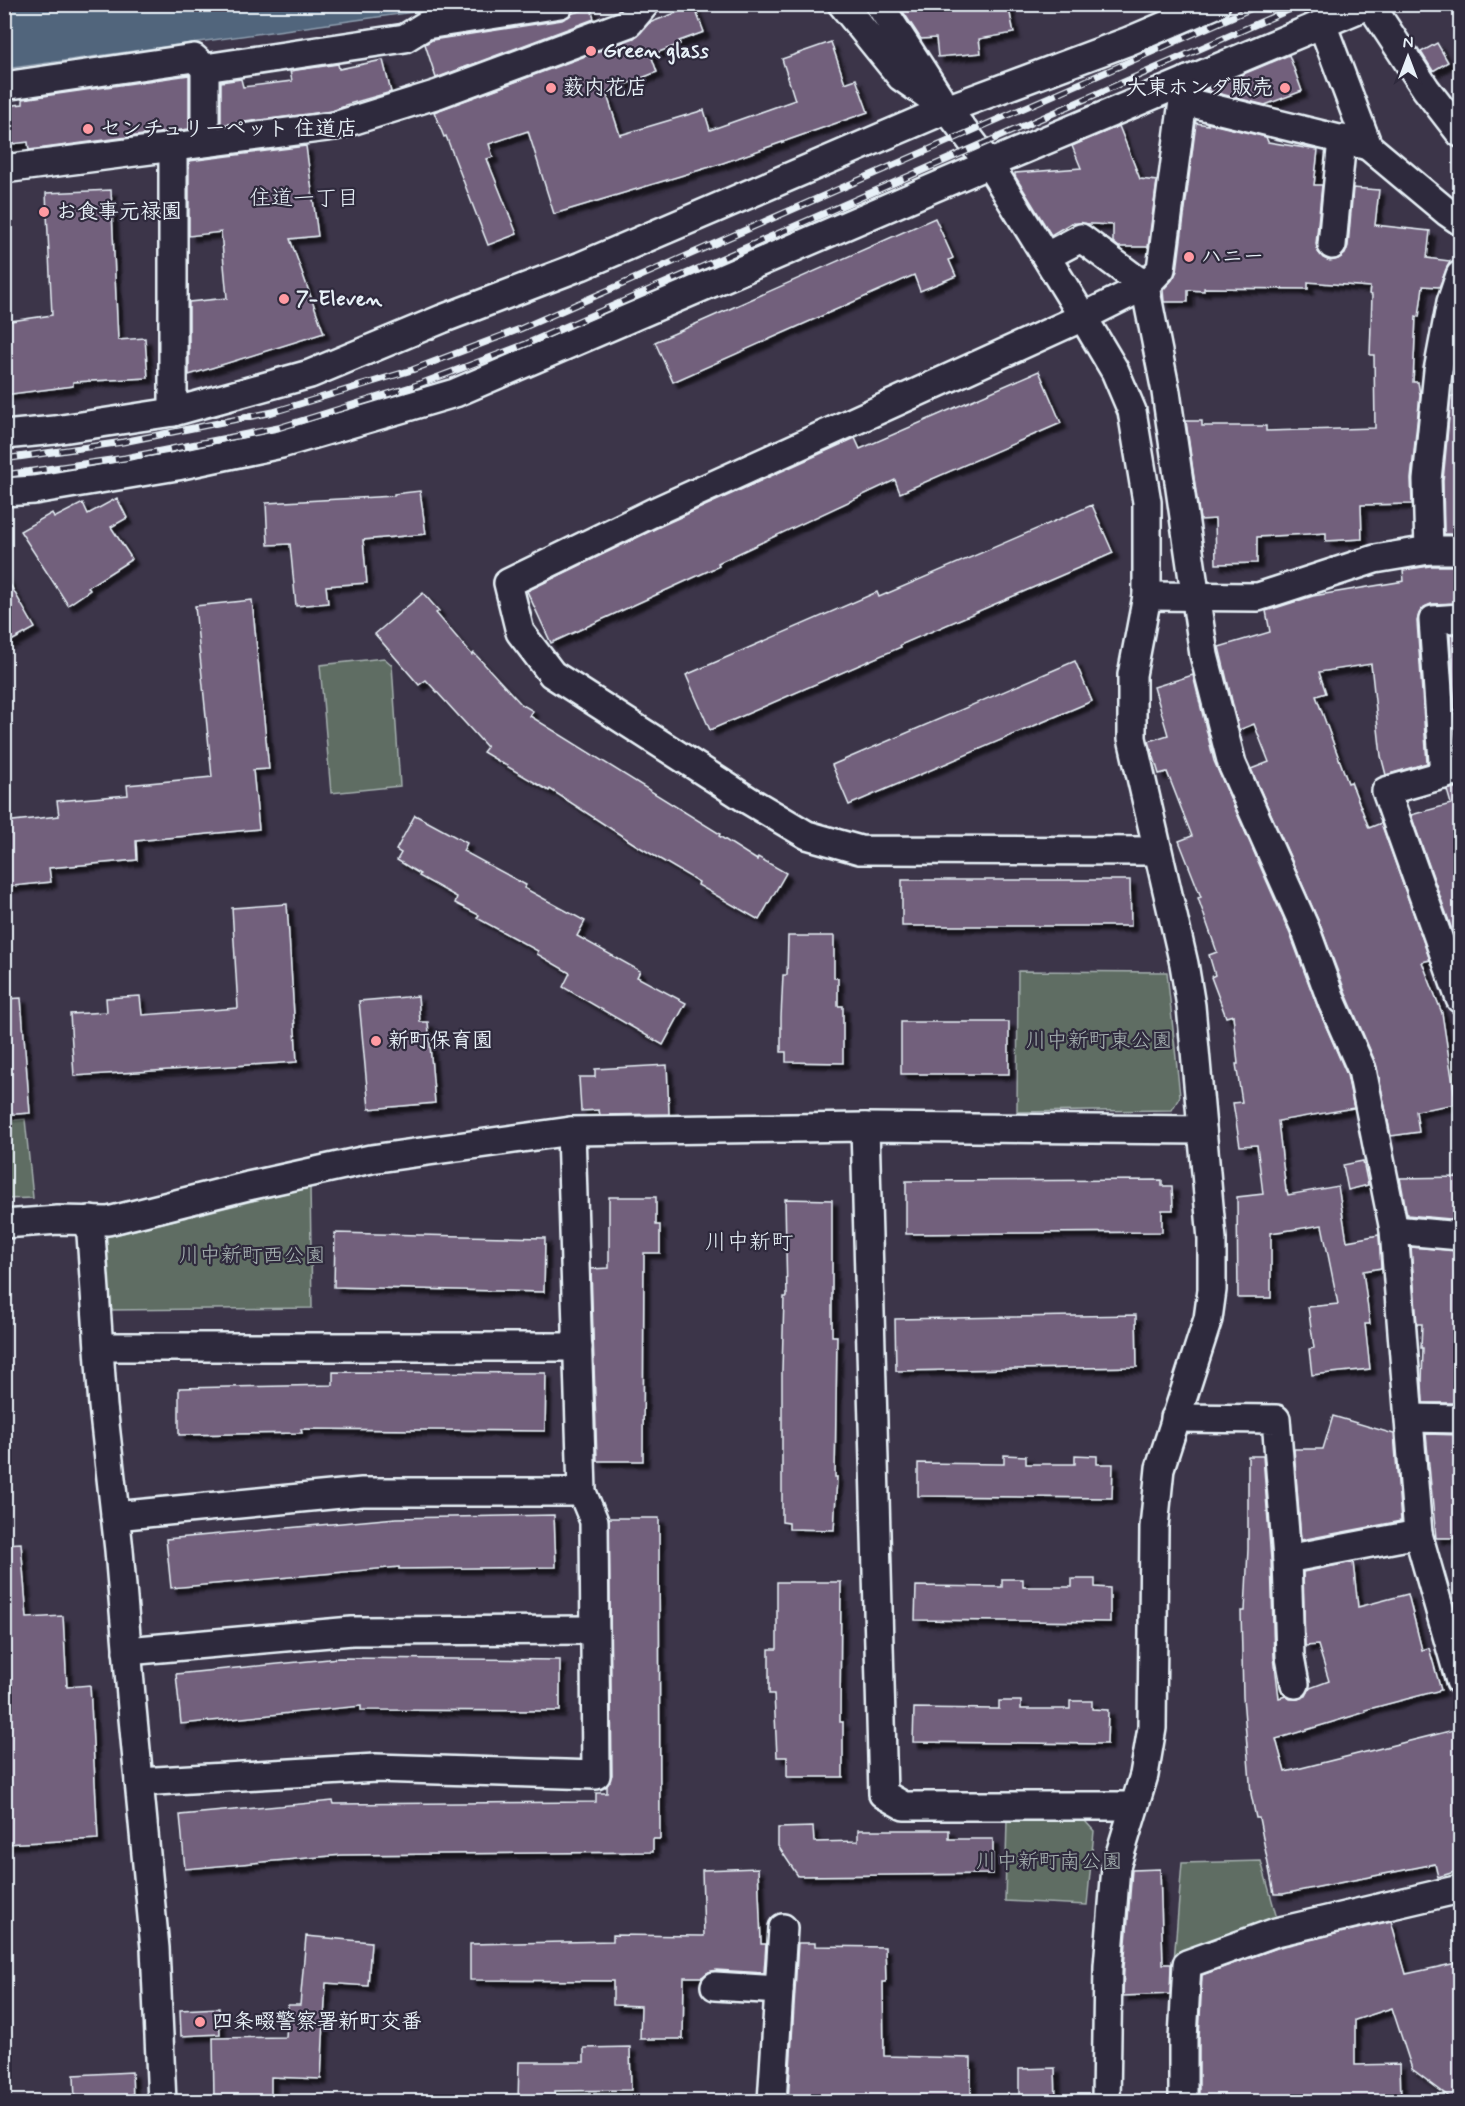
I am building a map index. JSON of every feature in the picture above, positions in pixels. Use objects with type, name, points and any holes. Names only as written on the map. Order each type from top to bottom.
[{"type":"street","points":[[205,68],[405,38],[426,25],[560,4]]},
{"type":"street","points":[[4,169],[335,126],[438,94],[629,24],[645,4]]},
{"type":"street","points":[[842,4],[901,77],[948,109]]},
{"type":"street","points":[[879,4],[948,109],[989,164],[1115,371],[1132,411],[1147,502],[1147,596],[1132,675],[1132,738],[1186,975],[1192,1017],[1212,1239],[1212,1290],[1208,1319],[1160,1468],[1154,1527],[1152,1728],[1144,1775],[1116,1867],[1108,1966],[1106,2102]]},
{"type":"street","points":[[4,435],[55,430],[173,412],[310,374],[442,319],[581,266],[948,109],[1129,41],[1216,4]]},
{"type":"street","points":[[4,492],[34,490],[166,468],[281,444],[455,393],[989,164],[1185,90],[1322,24],[1370,4],[1426,89],[1461,133]]},
{"type":"street","points":[[1322,24],[1368,146]]},
{"type":"street","points":[[4,86],[194,58],[205,68],[206,142]]},
{"type":"street","points":[[1185,90],[1368,146],[1461,221]]},
{"type":"street","points":[[1156,851],[860,850],[807,835],[552,675],[520,632],[508,583],[656,511],[1083,317],[1145,286],[1161,269],[1185,90]]},
{"type":"street","points":[[1332,245],[1342,139]]},
{"type":"street","points":[[173,148],[173,412]]},
{"type":"street","points":[[1047,256],[1081,238],[1145,286],[1166,392],[1204,656],[1232,764],[1305,928],[1332,1002],[1362,1070],[1394,1230],[1418,1534],[1461,1681]]},
{"type":"street","points":[[1429,550],[1427,480],[1450,371],[1451,302],[1461,276]]},
{"type":"street","points":[[1147,596],[1258,597],[1375,559],[1429,550],[1461,550]]},
{"type":"street","points":[[1461,618],[1433,620],[1452,773],[1386,791],[1461,999]]},
{"type":"street","points":[[4,1224],[108,1221],[248,1186],[371,1159],[571,1131],[865,1127],[1202,1130]]},
{"type":"street","points":[[865,1127],[883,1794],[904,1806],[1134,1806]]},
{"type":"street","points":[[139,1782],[376,1768],[596,1775],[594,1521],[582,1492],[571,1131]]},
{"type":"street","points":[[90,1220],[103,1407],[155,1948],[162,2102]]},
{"type":"street","points":[[1394,1230],[1461,1236]]},
{"type":"street","points":[[99,1347],[578,1347]]},
{"type":"street","points":[[1175,1418],[1276,1419],[1287,1558],[1290,1657],[1295,1684]]},
{"type":"street","points":[[1410,1418],[1461,1419]]},
{"type":"street","points":[[115,1516],[362,1492],[582,1492]]},
{"type":"street","points":[[1287,1558],[1418,1534]]},
{"type":"street","points":[[127,1651],[352,1631],[595,1630]]},
{"type":"street","points":[[1182,2102],[1182,2039],[1187,1964],[1276,1932],[1461,1889]]},
{"type":"street","points":[[772,2102],[783,1928]]},
{"type":"street","points":[[715,1986],[779,1990]]},
{"type":"green space","points":[[384,658],[392,665],[400,786],[331,793],[320,665]]},
{"type":"green space","name":"川中新町東公園","points":[[1018,971],[1167,972],[1180,1096],[1172,1110],[1017,1112]]},
{"type":"green space","points":[[25,1119],[33,1198],[5,1199],[5,1121]]},
{"type":"green space","name":"川中新町西公園","points":[[310,1187],[312,1308],[109,1310],[106,1237]]},
{"type":"green space","name":"川中新町南公園","points":[[1007,1819],[1085,1821],[1094,1831],[1087,1905],[1005,1901]]},
{"type":"green space","points":[[1261,1861],[1278,1922],[1174,1961],[1182,1863]]},
{"type":"water","points":[[5,4],[463,4],[463,5],[5,69]]},
{"type":"building","points":[[898,4],[1008,4],[1014,33],[979,39],[981,53],[938,57],[936,38],[921,39]]},
{"type":"building","points":[[694,6],[704,32],[651,55],[657,72],[606,92],[620,135],[704,110],[710,130],[795,100],[782,59],[831,42],[845,83],[856,79],[868,112],[720,164],[554,214],[528,131],[489,144],[493,157],[487,159],[517,234],[488,245],[446,136],[444,137],[434,112],[634,38],[649,23]]},
{"type":"building","points":[[591,8],[594,19],[436,78],[425,44],[432,40],[562,20],[573,13]]},
{"type":"building","points":[[1437,43],[1448,62],[1433,71],[1421,52]]},
{"type":"building","points":[[1289,55],[1302,91],[1265,105],[1205,90]]},
{"type":"building","points":[[383,60],[391,92],[332,111],[221,125],[221,82],[241,79],[243,87],[292,81],[290,71],[338,64],[339,69]]},
{"type":"building","points":[[189,75],[189,129],[29,150],[28,142],[4,145],[4,106],[23,104],[23,99]]},
{"type":"building","points":[[1196,123],[1208,125],[1207,123],[1266,137],[1268,142],[1318,150],[1314,185],[1322,185],[1316,244],[1323,258],[1330,261],[1345,254],[1348,246],[1353,188],[1379,190],[1375,225],[1430,231],[1427,258],[1450,261],[1439,287],[1423,286],[1419,317],[1416,316],[1413,382],[1418,382],[1420,395],[1411,479],[1412,504],[1361,505],[1362,539],[1326,541],[1326,533],[1257,537],[1257,563],[1216,564],[1215,519],[1200,520],[1186,421],[1202,421],[1202,426],[1266,426],[1266,431],[1375,428],[1374,355],[1370,355],[1372,295],[1369,294],[1370,287],[1308,282],[1308,289],[1204,288],[1204,291],[1188,290],[1188,302],[1164,302],[1163,290],[1177,271]]},
{"type":"building","points":[[1119,126],[1140,179],[1157,181],[1148,247],[1119,247],[1113,242],[1113,225],[1071,223],[1051,235],[1015,173],[1081,168],[1072,146]]},
{"type":"building","points":[[306,146],[318,236],[290,239],[324,333],[189,375],[189,302],[227,298],[221,232],[189,236],[189,161]]},
{"type":"building","points":[[111,190],[118,340],[145,338],[148,378],[73,382],[73,386],[4,395],[4,322],[52,315],[46,193]]},
{"type":"building","points":[[935,218],[953,258],[949,260],[956,276],[920,291],[914,275],[673,382],[655,342]]},
{"type":"building","points":[[1039,371],[1061,423],[900,493],[895,480],[718,563],[719,566],[551,643],[527,591],[663,525],[855,438],[860,449]]},
{"type":"building","points":[[1451,396],[1461,396],[1461,534],[1444,534],[1443,481]]},
{"type":"building","points":[[420,491],[426,534],[363,540],[367,583],[326,586],[328,603],[296,606],[290,544],[268,545],[266,503],[394,496],[394,494]]},
{"type":"building","points":[[117,498],[127,518],[111,527],[132,559],[88,587],[90,590],[68,605],[20,531],[52,513],[54,518],[83,503],[88,514]]},
{"type":"building","points":[[1092,505],[1113,553],[710,730],[686,675],[877,592],[879,597]]},
{"type":"building","points":[[1430,566],[1461,566],[1461,603],[1431,604],[1424,607],[1417,621],[1427,763],[1386,775],[1381,756],[1371,664],[1319,672],[1326,693],[1316,696],[1348,783],[1351,782],[1369,828],[1381,823],[1430,960],[1422,962],[1442,1013],[1456,1104],[1416,1111],[1419,1132],[1391,1136],[1376,1064],[1319,922],[1251,769],[1269,762],[1254,724],[1239,730],[1219,647],[1270,632],[1266,611],[1313,596],[1404,581],[1403,570]]},
{"type":"building","points":[[4,574],[35,628],[4,645]]},
{"type":"building","points":[[423,593],[439,611],[436,613],[472,655],[474,653],[521,704],[533,711],[530,716],[720,834],[719,836],[757,860],[758,857],[786,873],[759,920],[698,885],[699,882],[636,845],[550,789],[549,791],[483,752],[487,747],[426,680],[419,685],[375,634]]},
{"type":"building","points":[[252,600],[269,769],[253,770],[259,829],[136,841],[137,860],[49,868],[51,882],[4,887],[4,822],[59,816],[57,801],[128,795],[127,785],[212,777],[195,606]]},
{"type":"building","points":[[1461,634],[1461,755],[1458,755],[1450,635]]},
{"type":"building","points":[[1075,661],[1092,701],[849,805],[832,765]]},
{"type":"building","points":[[1193,675],[1214,761],[1290,934],[1347,1075],[1354,1108],[1278,1121],[1288,1195],[1338,1186],[1347,1241],[1379,1235],[1381,1268],[1363,1271],[1370,1324],[1365,1324],[1370,1369],[1312,1375],[1309,1349],[1314,1348],[1308,1307],[1338,1304],[1322,1225],[1271,1233],[1271,1298],[1238,1298],[1237,1197],[1263,1194],[1257,1145],[1240,1146],[1233,1103],[1242,1102],[1236,1064],[1238,1064],[1233,1015],[1226,1017],[1211,977],[1215,975],[1209,955],[1217,952],[1198,898],[1201,897],[1179,841],[1192,836],[1167,772],[1159,774],[1149,741],[1168,735],[1154,687]]},
{"type":"building","points":[[1461,786],[1460,952],[1411,815],[1451,804],[1447,790]]},
{"type":"building","points":[[415,815],[467,843],[463,851],[526,885],[524,888],[585,921],[577,936],[640,971],[637,977],[686,1003],[663,1045],[563,987],[570,973],[537,954],[538,951],[477,918],[479,915],[455,903],[457,897],[419,876],[420,874],[397,860],[401,853],[396,850]]},
{"type":"building","points":[[902,880],[1130,880],[1131,926],[902,926]]},
{"type":"building","points":[[287,904],[297,1062],[74,1076],[70,1014],[107,1012],[106,998],[140,996],[142,1015],[238,1008],[232,908]]},
{"type":"building","points":[[788,936],[834,936],[834,978],[838,978],[838,1006],[843,1006],[843,1063],[786,1062],[786,1052],[781,1052],[783,975],[787,975]]},
{"type":"building","points":[[418,996],[420,1022],[428,1022],[435,1103],[369,1109],[359,1001]]},
{"type":"building","points":[[21,998],[30,1113],[4,1115],[4,999]]},
{"type":"building","points":[[901,1022],[1009,1022],[1009,1074],[901,1074]]},
{"type":"building","points":[[667,1065],[669,1114],[600,1115],[599,1110],[581,1111],[579,1077],[595,1077],[595,1069]]},
{"type":"building","points":[[1363,1161],[1368,1185],[1348,1190],[1343,1165]]},
{"type":"building","points":[[1461,1177],[1461,1220],[1407,1215],[1400,1178]]},
{"type":"building","points":[[1162,1180],[1162,1186],[1172,1186],[1173,1210],[1162,1210],[1162,1232],[906,1234],[906,1181]]},
{"type":"building","points":[[609,1197],[656,1197],[656,1225],[660,1225],[660,1253],[644,1253],[643,1461],[597,1461],[591,1269],[609,1268]]},
{"type":"building","points":[[785,1199],[832,1200],[832,1336],[837,1336],[835,1477],[837,1477],[834,1530],[789,1529],[789,1523],[782,1522],[782,1370],[784,1297],[787,1297]]},
{"type":"building","points":[[335,1233],[545,1238],[544,1292],[334,1287]]},
{"type":"building","points":[[1411,1247],[1461,1251],[1461,1286],[1456,1286],[1457,1335],[1461,1335],[1461,1403],[1423,1403],[1422,1324],[1417,1324]]},
{"type":"building","points":[[1136,1315],[1137,1367],[896,1371],[895,1319]]},
{"type":"building","points":[[333,1372],[546,1373],[545,1431],[301,1429],[302,1433],[179,1435],[179,1388],[333,1385]]},
{"type":"building","points":[[1333,1416],[1394,1434],[1401,1521],[1301,1540],[1294,1449],[1323,1449]]},
{"type":"building","points":[[1426,1434],[1461,1435],[1461,1538],[1436,1538]]},
{"type":"building","points":[[1004,1455],[1026,1456],[1026,1464],[1075,1464],[1075,1455],[1097,1456],[1097,1464],[1113,1464],[1112,1498],[918,1496],[918,1463],[1004,1464]]},
{"type":"building","points":[[1248,1456],[1263,1456],[1271,1560],[1274,1657],[1279,1698],[1286,1696],[1290,1699],[1298,1699],[1306,1696],[1310,1688],[1329,1681],[1318,1645],[1305,1646],[1303,1572],[1353,1562],[1358,1607],[1408,1594],[1422,1650],[1429,1648],[1441,1690],[1365,1710],[1366,1712],[1276,1739],[1285,1772],[1454,1730],[1461,1758],[1461,1870],[1438,1877],[1435,1864],[1274,1894],[1259,1818],[1256,1818],[1251,1794],[1243,1697],[1241,1611],[1245,1611],[1248,1549]]},
{"type":"building","points":[[554,1515],[556,1567],[399,1569],[399,1567],[171,1588],[166,1539],[396,1518]]},
{"type":"building","points":[[609,1518],[659,1518],[660,1839],[653,1839],[653,1852],[342,1855],[185,1869],[180,1815],[333,1801],[334,1804],[596,1802],[596,1793],[607,1793],[607,1785],[612,1775]]},
{"type":"building","points":[[21,1543],[27,1618],[63,1616],[67,1687],[90,1685],[98,1839],[4,1844],[4,1544]]},
{"type":"building","points":[[1002,1579],[1023,1579],[1023,1587],[1072,1587],[1072,1579],[1095,1579],[1095,1587],[1110,1588],[1110,1622],[915,1620],[916,1586],[1002,1587]]},
{"type":"building","points":[[777,1582],[841,1582],[840,1722],[843,1722],[843,1777],[787,1777],[787,1757],[777,1757],[774,1694],[769,1694],[769,1649],[777,1649]]},
{"type":"building","points":[[339,1658],[560,1660],[560,1711],[361,1710],[361,1706],[181,1724],[176,1674]]},
{"type":"building","points":[[999,1701],[1021,1701],[1021,1709],[1070,1709],[1070,1701],[1092,1701],[1092,1709],[1108,1710],[1107,1744],[913,1742],[914,1708],[999,1709]]},
{"type":"building","points":[[813,1827],[814,1842],[858,1841],[858,1830],[949,1830],[949,1839],[993,1839],[993,1874],[798,1876],[778,1846],[778,1828]]},
{"type":"building","points":[[758,1868],[761,1944],[766,1944],[764,1973],[716,1970],[702,1977],[684,1977],[683,2039],[640,2039],[641,2006],[613,2005],[613,1981],[470,1980],[470,1944],[613,1941],[613,1935],[704,1936],[702,1870]]},
{"type":"building","points":[[1160,1869],[1163,1964],[1171,1964],[1170,1994],[1123,1996],[1132,1870]]},
{"type":"building","points":[[1391,1921],[1406,1974],[1461,1962],[1461,2102],[1456,2102],[1412,2069],[1392,2008],[1355,2020],[1355,2065],[1400,2064],[1401,2102],[1199,2102],[1202,1975],[1280,1947]]},
{"type":"building","points":[[306,1936],[371,1942],[368,1986],[326,1983],[321,2079],[271,2077],[271,2102],[229,2102],[229,2098],[214,2098],[213,2038],[286,2037],[288,2005],[300,2005]]},
{"type":"building","points":[[798,1943],[815,1943],[815,1946],[885,1947],[884,2056],[971,2058],[971,2102],[788,2102]]},
{"type":"building","points":[[219,2008],[220,2034],[181,2036],[180,2010]]},
{"type":"building","points":[[630,2047],[631,2090],[555,2091],[555,2102],[518,2102],[519,2062],[584,2062],[584,2048]]},
{"type":"building","points":[[1055,2068],[1056,2102],[1019,2102],[1019,2069]]},
{"type":"building","points":[[132,2072],[133,2102],[75,2102],[74,2075]]},
{"type":"railway","points":[[4,459],[123,442],[273,412],[412,370],[520,329],[1261,4]]},
{"type":"railway","points":[[4,475],[125,458],[278,428],[417,385],[526,344],[1302,4]]},
{"type":"place","name":"Green glass","points":[[591,51]]},
{"type":"place","name":"薮内花店","points":[[551,88]]},
{"type":"place","name":"大東ホンダ販売","points":[[1285,88]]},
{"type":"place","name":"センチュリーペット 住道店","points":[[88,129]]},
{"type":"place","name":"お食事元禄園","points":[[44,212]]},
{"type":"place","name":"ハニー","points":[[1189,257]]},
{"type":"place","name":"7-Eleven","points":[[284,299]]},
{"type":"place","name":"新町保育園","points":[[376,1041]]},
{"type":"place","name":"四条畷警察署新町交番","points":[[200,2022]]},
{"type":"district","name":"住道一丁目","points":[[304,199]]},
{"type":"district","name":"川中新町","points":[[749,1243]]}]
